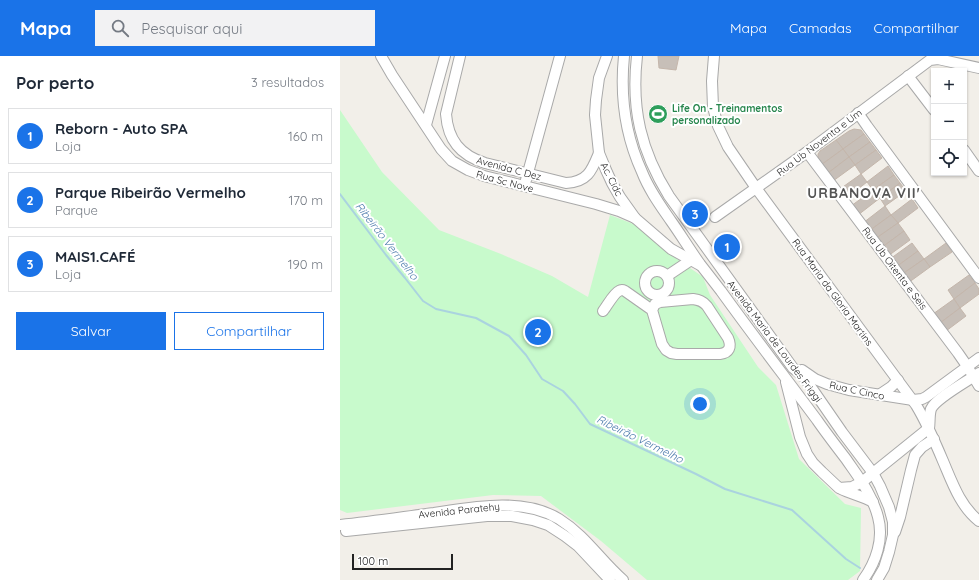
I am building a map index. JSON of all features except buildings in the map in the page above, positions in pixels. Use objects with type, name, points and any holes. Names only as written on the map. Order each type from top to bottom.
[{"type":"street","name":"Rua Sc Nove","points":[[381,56],[442,150],[452,161],[475,173],[619,210],[635,218]]},
{"type":"street","points":[[426,125],[445,56]]},
{"type":"street","name":"Avenida C Dez","points":[[460,56],[446,114],[446,123],[449,134],[454,142],[466,154],[479,161],[570,183],[584,178],[591,171],[599,153]]},
{"type":"street","points":[[524,186],[529,174],[560,56]]},
{"type":"street","name":"Ac. Cidc","points":[[607,56],[599,78],[595,115],[599,153],[612,183],[635,218],[671,249],[701,265]]},
{"type":"street","name":"Avenida Maria de Lourdes Friggi","points":[[624,56],[622,94],[629,135],[642,173],[655,197],[701,265],[862,482],[873,502],[878,517],[880,535],[876,555],[870,570],[863,580]]},
{"type":"street","name":"Avenida Maria de Lourdes Friggi","points":[[637,56],[635,90],[637,112],[640,130],[647,154],[656,174],[669,196],[793,368],[804,377],[842,432],[873,473],[889,507],[893,522],[893,536]]},
{"type":"street","name":"Rua Maria da Gloria Martins","points":[[714,56],[712,81],[713,107],[722,136],[728,147],[756,188],[913,400],[925,419],[957,492],[969,510],[979,521]]},
{"type":"street","name":"Rua Ub Noventa e Um","points":[[715,217],[807,152],[930,60],[938,58],[979,68]]},
{"type":"street","points":[[908,76],[931,106]]},
{"type":"street","points":[[858,113],[979,278]]},
{"type":"street","points":[[446,155],[458,147]]},
{"type":"street","name":"Rua Ub Oitenta e Seis","points":[[807,152],[976,375],[979,386]]},
{"type":"street","points":[[967,154],[979,171]]},
{"type":"street","points":[[667,276],[691,260]]},
{"type":"street","points":[[652,310],[657,297],[665,292],[669,286],[669,280],[665,274],[659,271],[652,271],[647,276],[645,286],[646,289],[657,297]]},
{"type":"street","points":[[604,311],[616,293],[622,290],[652,310],[662,344],[666,350],[671,353],[724,354],[728,351],[730,343],[728,338],[703,302],[693,299],[657,297],[638,300]]},
{"type":"street","points":[[913,400],[926,397],[979,358]]},
{"type":"street","points":[[793,368],[801,370],[815,379]]},
{"type":"street","points":[[839,488],[852,487],[862,482],[929,428],[932,407],[944,396],[976,375]]},
{"type":"street","points":[[797,393],[802,388],[804,377]]},
{"type":"street","name":"Rua C Cinco","points":[[804,377],[809,382],[815,379],[836,387],[913,400]]},
{"type":"street","points":[[785,378],[800,437],[807,454],[813,463],[839,488],[873,502]]},
{"type":"street","points":[[879,395],[898,380]]},
{"type":"street","points":[[877,580],[884,568],[897,527],[915,455],[922,447],[934,439]]},
{"type":"street","name":"Avenida Paratehy","points":[[342,526],[466,508],[508,505],[528,508],[558,518],[582,536],[623,580]]},
{"type":"street","name":"Avenida Paratehy","points":[[342,526],[487,516],[512,516],[533,520],[548,526],[578,546],[610,580]]},
{"type":"green space","points":[[340,110],[382,172],[439,230],[552,276],[588,297],[610,215],[636,225],[667,252],[703,277],[710,295],[758,367],[776,385],[799,459],[845,504],[861,508],[860,571],[848,580],[647,580],[601,541],[541,496],[493,495],[347,513],[340,510]]},
{"type":"waterway","name":"Ribeirão Vermelho","points":[[340,194],[423,301],[436,309],[476,318],[509,336],[526,355],[542,379],[563,391],[590,424],[725,489],[792,510],[846,559],[860,568]]},
{"type":"place","name":"Life On - Treinamentos personalizado","points":[[658,114]]},
{"type":"place","name":"MAIS1.CAFÉ","points":[[695,214]]},
{"type":"place","name":"Reborn - Auto SPA","points":[[727,247]]},
{"type":"place","name":"Parque Ribeirão Vermelho","points":[[538,332]]},
{"type":"district","name":"URBANOVA VII'","points":[[864,193]]}]
